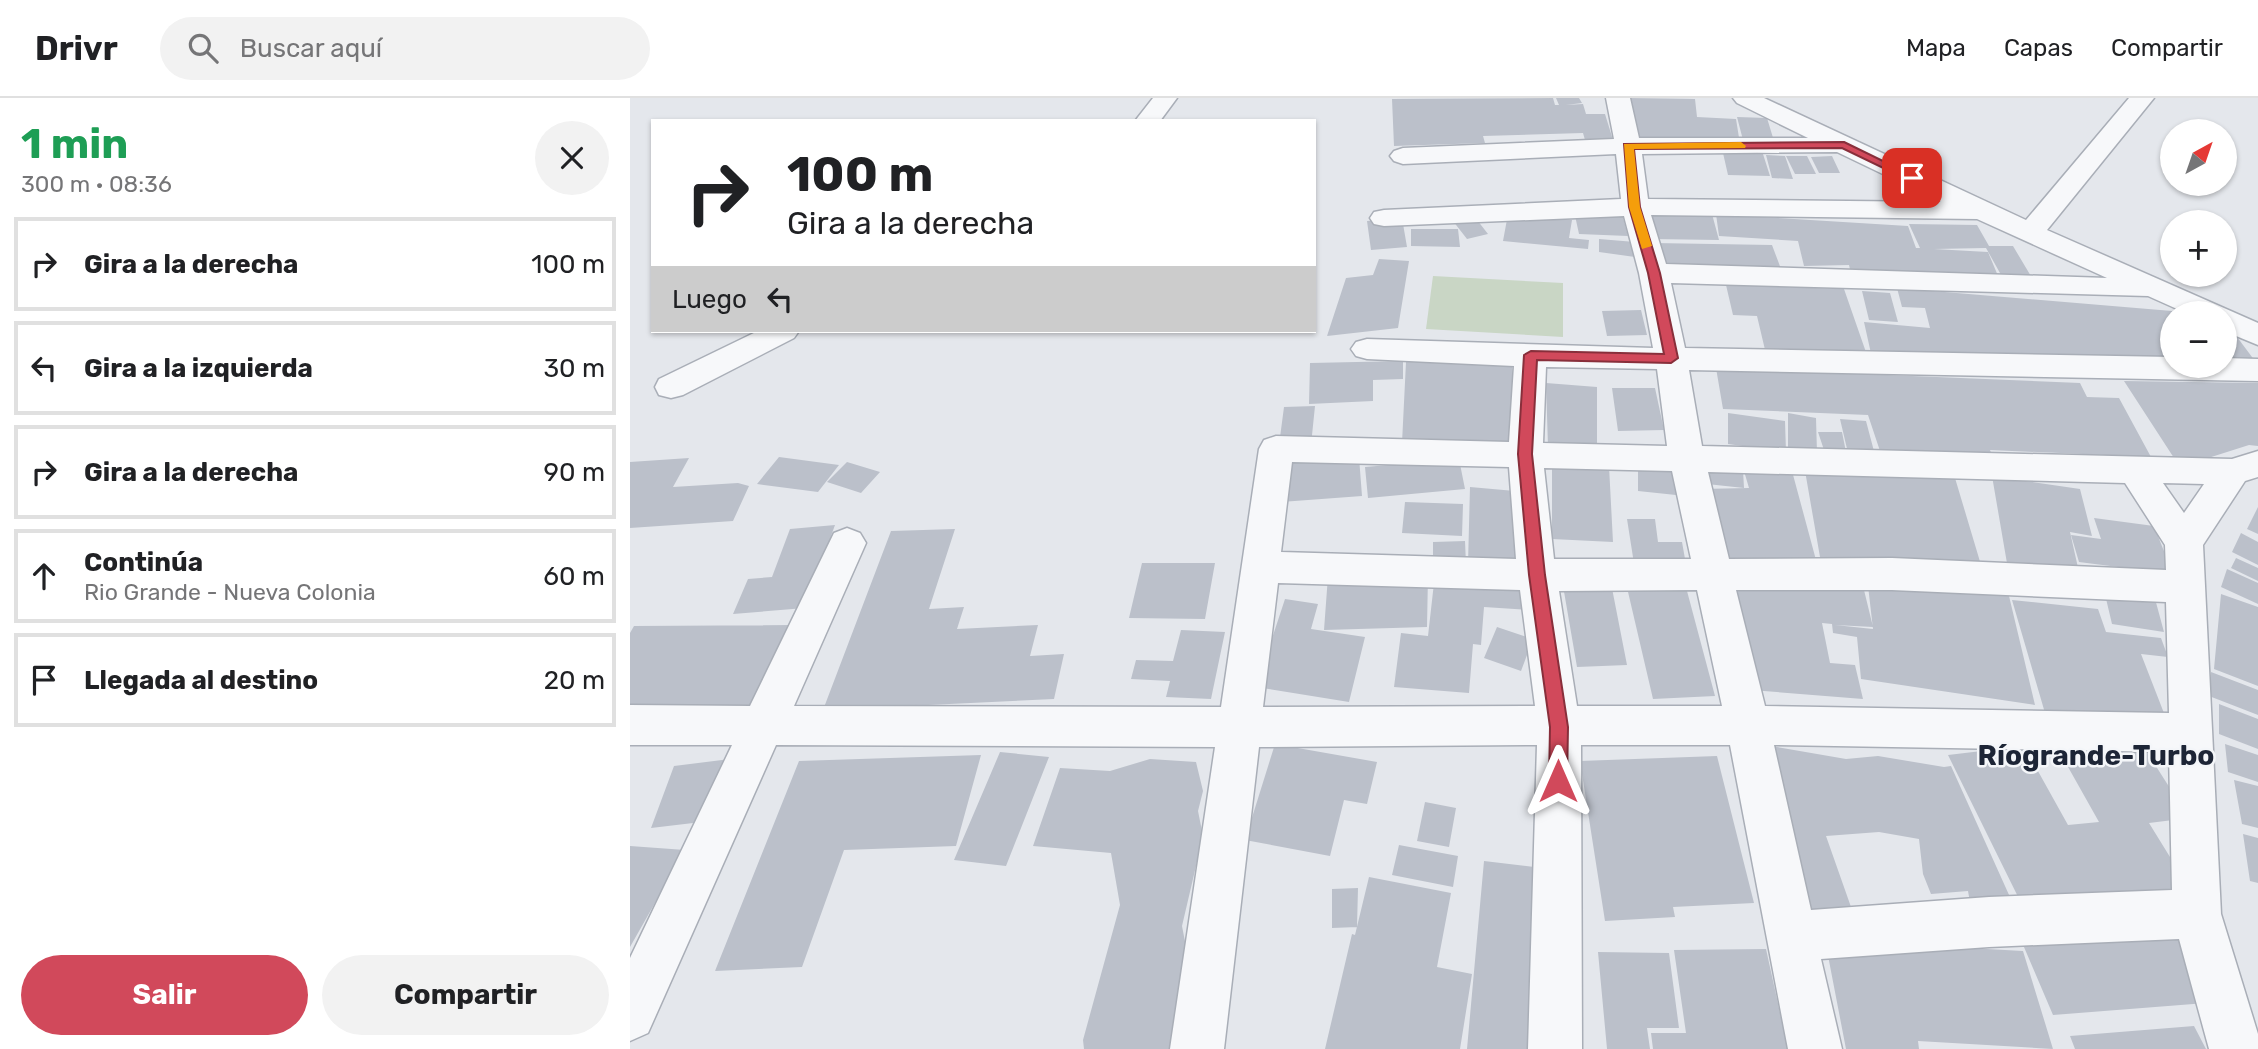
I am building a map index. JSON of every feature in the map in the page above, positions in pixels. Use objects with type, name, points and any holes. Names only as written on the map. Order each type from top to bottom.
[{"type":"street","points":[[1149,119],[1165,98]]},
{"type":"street","points":[[1618,98],[1628,146],[1635,207],[1654,273],[1687,460],[1748,725],[1815,1049]]},
{"type":"street","points":[[1745,98],[1981,211],[2186,301]]},
{"type":"street","points":[[2031,232],[2142,98]]},
{"type":"street","points":[[1403,156],[1628,146],[1844,145]]},
{"type":"street","points":[[1384,218],[1635,207],[1981,211]]},
{"type":"street","points":[[1654,273],[2159,289]]},
{"type":"street","points":[[2237,325],[2258,335]]},
{"type":"street","points":[[671,387],[779,333]]},
{"type":"street","points":[[1367,349],[1531,355],[2258,370]]},
{"type":"street","points":[[1531,355],[1525,454],[1537,575],[1559,727],[1555,1049]]},
{"type":"street","points":[[1197,1049],[1276,449],[2136,470],[2245,468]]},
{"type":"street","points":[[2184,543],[2245,468]]},
{"type":"street","points":[[2136,470],[2184,543],[2197,914],[2236,1049]]},
{"type":"street","points":[[630,1015],[847,542]]},
{"type":"street","points":[[1260,567],[1537,575],[1892,574],[2184,587]]},
{"type":"street","points":[[630,724],[1240,727],[1748,725],[2190,733]]},
{"type":"street","points":[[1791,936],[1989,922],[2197,914]]},
{"type":"green space","points":[[1433,276],[1563,283],[1563,337],[1426,329]]},
{"type":"building","points":[[1553,98],[1555,105],[1559,105],[1556,98],[1579,98],[1582,103],[1566,105],[1583,104],[1586,114],[1605,114],[1613,140],[1585,140],[1583,133],[1483,136],[1485,143],[1394,146],[1392,99]]},
{"type":"building","points":[[1627,98],[1695,99],[1697,117],[1736,119],[1740,144],[1628,137]]},
{"type":"building","points":[[1737,117],[1767,118],[1774,141],[1743,140]]},
{"type":"building","points":[[1723,153],[1763,154],[1770,176],[1728,175]]},
{"type":"building","points":[[1766,155],[1785,156],[1793,179],[1772,178]]},
{"type":"building","points":[[1786,156],[1807,156],[1816,174],[1795,174]]},
{"type":"building","points":[[1832,156],[1840,173],[1819,173],[1811,157]]},
{"type":"building","points":[[1912,187],[1928,207],[1903,209],[1888,188]]},
{"type":"building","points":[[1621,210],[1628,236],[1579,234],[1574,211]]},
{"type":"building","points":[[1647,212],[1712,214],[1719,240],[1652,239]]},
{"type":"building","points":[[1508,214],[1572,220],[1569,238],[1589,240],[1588,249],[1503,241]]},
{"type":"building","points":[[1716,214],[1908,226],[1916,248],[1920,248],[1909,224],[1977,225],[1989,246],[2013,246],[2035,283],[2005,282],[1986,248],[1934,249],[1988,252],[2001,283],[1851,274],[1849,265],[1804,266],[1798,241],[1719,236]]},
{"type":"building","points":[[1474,216],[1488,234],[1467,239],[1453,221]]},
{"type":"building","points":[[1402,218],[1407,247],[1371,250],[1367,221]]},
{"type":"building","points":[[1411,229],[1458,229],[1460,247],[1411,246]]},
{"type":"building","points":[[1599,239],[1635,242],[1635,257],[1599,252]]},
{"type":"building","points":[[1654,243],[1772,245],[1781,269],[1659,268]]},
{"type":"building","points":[[1379,259],[1409,261],[1398,328],[1327,336],[1346,278],[1373,275]]},
{"type":"building","points":[[1726,285],[1844,289],[1868,358],[1766,354],[1757,316],[1733,315]]},
{"type":"building","points":[[1897,288],[2160,310],[2160,366],[1872,358],[1864,322],[1930,328],[1925,308],[1902,307]]},
{"type":"building","points":[[1862,291],[1890,293],[1898,322],[1869,320]]},
{"type":"building","points":[[1641,310],[1647,335],[1607,336],[1602,311]]},
{"type":"building","points":[[2237,337],[2258,365],[2237,365]]},
{"type":"building","points":[[1403,361],[1403,379],[1373,380],[1373,401],[1309,404],[1310,363]]},
{"type":"building","points":[[1406,362],[1512,363],[1516,445],[1402,443]]},
{"type":"building","points":[[1716,368],[2080,383],[2087,397],[2119,398],[2151,457],[1990,450],[1992,455],[1880,451],[1868,415],[1723,409]]},
{"type":"building","points":[[2124,381],[2258,383],[2258,446],[2249,445],[2205,459],[2174,458]]},
{"type":"building","points":[[1546,383],[1597,387],[1597,450],[1548,447]]},
{"type":"building","points":[[1612,388],[1655,388],[1664,430],[1618,431]]},
{"type":"building","points":[[1315,406],[1311,445],[1279,445],[1284,407]]},
{"type":"building","points":[[1728,413],[1785,421],[1786,452],[1728,444]]},
{"type":"building","points":[[1788,413],[1816,418],[1817,453],[1788,448]]},
{"type":"building","points":[[1840,419],[1866,421],[1875,455],[1848,453]]},
{"type":"building","points":[[1818,432],[1842,432],[1846,452],[1825,453]]},
{"type":"building","points":[[779,457],[839,465],[818,492],[757,484]]},
{"type":"building","points":[[1359,457],[1362,496],[1281,502],[1281,463]]},
{"type":"building","points":[[689,458],[673,487],[738,483],[749,486],[733,521],[630,528],[630,462]]},
{"type":"building","points":[[1459,459],[1465,489],[1368,498],[1365,467]]},
{"type":"building","points":[[847,462],[880,472],[861,493],[827,482]]},
{"type":"building","points":[[1552,463],[1609,466],[1613,542],[1552,539]]},
{"type":"building","points":[[1804,465],[1955,478],[1984,575],[1820,557]]},
{"type":"building","points":[[1707,466],[1743,470],[1744,488],[1707,484]]},
{"type":"building","points":[[1638,467],[1675,470],[1676,495],[1638,491]]},
{"type":"building","points":[[1744,471],[1792,471],[1816,560],[1720,563],[1701,489],[1749,488]]},
{"type":"building","points":[[1992,476],[2080,489],[2092,536],[2070,532],[2081,581],[2008,569]]},
{"type":"building","points":[[1470,487],[1527,492],[1523,567],[1468,564]]},
{"type":"building","points":[[1405,502],[1463,504],[1462,536],[1402,533]]},
{"type":"building","points":[[2258,507],[2258,534],[2247,529]]},
{"type":"building","points":[[2094,518],[2154,526],[2173,574],[2079,562],[2071,535],[2101,539]]},
{"type":"building","points":[[1627,519],[1655,519],[1658,542],[1682,542],[1687,570],[1635,570]]},
{"type":"building","points":[[835,525],[805,608],[733,614],[748,579],[772,577],[790,529]]},
{"type":"building","points":[[955,529],[929,609],[964,607],[957,629],[1038,625],[1030,656],[1064,654],[1054,699],[823,710],[891,531]]},
{"type":"building","points":[[2241,533],[2258,542],[2258,565],[2232,552]]},
{"type":"building","points":[[1465,541],[1466,564],[1433,564],[1433,542]]},
{"type":"building","points":[[2236,558],[2258,568],[2258,581],[2231,568]]},
{"type":"building","points":[[1142,563],[1215,563],[1205,619],[1129,618]]},
{"type":"building","points":[[2227,569],[2258,583],[2258,604],[2221,587]]},
{"type":"building","points":[[1435,574],[1529,581],[1528,610],[1484,607],[1481,645],[1473,644],[1469,693],[1394,687],[1401,633],[1428,636]]},
{"type":"building","points":[[1428,575],[1427,627],[1324,630],[1328,576]]},
{"type":"building","points":[[1683,576],[1715,696],[1653,699],[1625,579]]},
{"type":"building","points":[[1867,577],[2009,596],[2035,705],[1861,679],[1857,637],[1833,633],[1832,624],[1822,623],[1830,663],[1855,665],[1863,699],[1751,690],[1736,581],[1864,590],[1873,625]],"holes":[[[1835,625],[1873,627],[1873,629]]]},
{"type":"building","points":[[1610,578],[1627,665],[1577,667],[1562,580]]},
{"type":"building","points":[[2103,586],[2154,595],[2164,632],[2112,624]]},
{"type":"building","points":[[2221,594],[2258,607],[2258,686],[2214,669]]},
{"type":"building","points":[[1285,599],[1318,604],[1311,629],[1365,637],[1349,702],[1256,687]]},
{"type":"building","points":[[2012,600],[2098,609],[2106,632],[2161,638],[2168,657],[2141,654],[2169,726],[2045,713]]},
{"type":"building","points":[[794,625],[753,712],[630,712],[630,633],[634,626]]},
{"type":"building","points":[[1497,627],[1533,639],[1521,671],[1484,658]]},
{"type":"building","points":[[1181,630],[1225,632],[1211,699],[1166,697],[1170,681],[1131,679],[1136,660],[1173,661]]},
{"type":"building","points":[[2211,672],[2258,690],[2258,715],[2209,696]]},
{"type":"building","points":[[2219,704],[2258,719],[2258,749],[2219,734]]},
{"type":"building","points":[[1275,744],[1377,762],[1367,804],[1344,800],[1330,856],[1245,840]]},
{"type":"building","points":[[2225,744],[2258,755],[2258,782],[2228,772]]},
{"type":"building","points":[[1765,745],[1846,759],[1878,756],[1951,766],[2014,906],[1971,908],[1968,891],[1931,894],[1923,874],[1919,839],[1879,832],[1826,836],[1851,907],[1851,920],[1806,912]]},
{"type":"building","points":[[2024,746],[2068,825],[2099,822],[2063,758],[2145,749],[2189,818],[2149,823],[2191,891],[2026,913],[1948,755]]},
{"type":"building","points":[[1000,752],[1049,757],[1006,866],[954,860]]},
{"type":"building","points":[[981,755],[956,846],[844,850],[802,967],[715,971],[799,761]]},
{"type":"building","points":[[1717,756],[1754,903],[1673,907],[1675,917],[1605,921],[1580,761]]},
{"type":"building","points":[[730,759],[710,821],[651,828],[674,766]]},
{"type":"building","points":[[1150,759],[1196,762],[1203,791],[1198,811],[1203,836],[1182,926],[1194,988],[1181,1049],[1084,1049],[1083,1040],[1120,905],[1111,853],[1033,846],[1060,768],[1110,771]]},
{"type":"building","points":[[2234,780],[2258,786],[2258,828],[2242,824]]},
{"type":"building","points":[[1425,802],[1456,808],[1449,847],[1417,841]]},
{"type":"building","points":[[2243,834],[2258,838],[2258,883],[2250,881]]},
{"type":"building","points":[[1399,845],[1458,856],[1453,887],[1392,875]]},
{"type":"building","points":[[630,846],[685,850],[630,947]]},
{"type":"building","points":[[1484,861],[1551,869],[1543,1049],[1467,1049]]},
{"type":"building","points":[[1369,877],[1451,893],[1437,967],[1472,974],[1460,1049],[1325,1049],[1352,934],[1355,935]]},
{"type":"building","points":[[1358,888],[1357,927],[1332,928],[1332,889]]},
{"type":"building","points":[[2176,922],[2219,1002],[2053,1015],[2018,933]]},
{"type":"building","points":[[1825,940],[2023,951],[2053,1049],[1918,1041],[1919,1049],[1846,1049]]},
{"type":"building","points":[[1766,949],[1788,1049],[1653,1049],[1651,1033],[1686,1033],[1674,950]]},
{"type":"building","points":[[1598,952],[1669,953],[1679,1028],[1647,1028],[1650,1049],[1607,1049]]},
{"type":"building","points":[[2194,1026],[2206,1049],[2075,1049],[2070,1036]]},
{"type":"slow traffic","points":[[1646,246],[1635,207],[1628,146],[1741,146]]},
{"type":"district","name":"Ríogrande-Turbo","points":[[2096,755]]},
{"type":"route","points":[[1558,781],[1559,727],[1537,575],[1525,454],[1531,355],[1671,358],[1654,273],[1635,207],[1628,146],[1844,145],[1912,178]]}]
